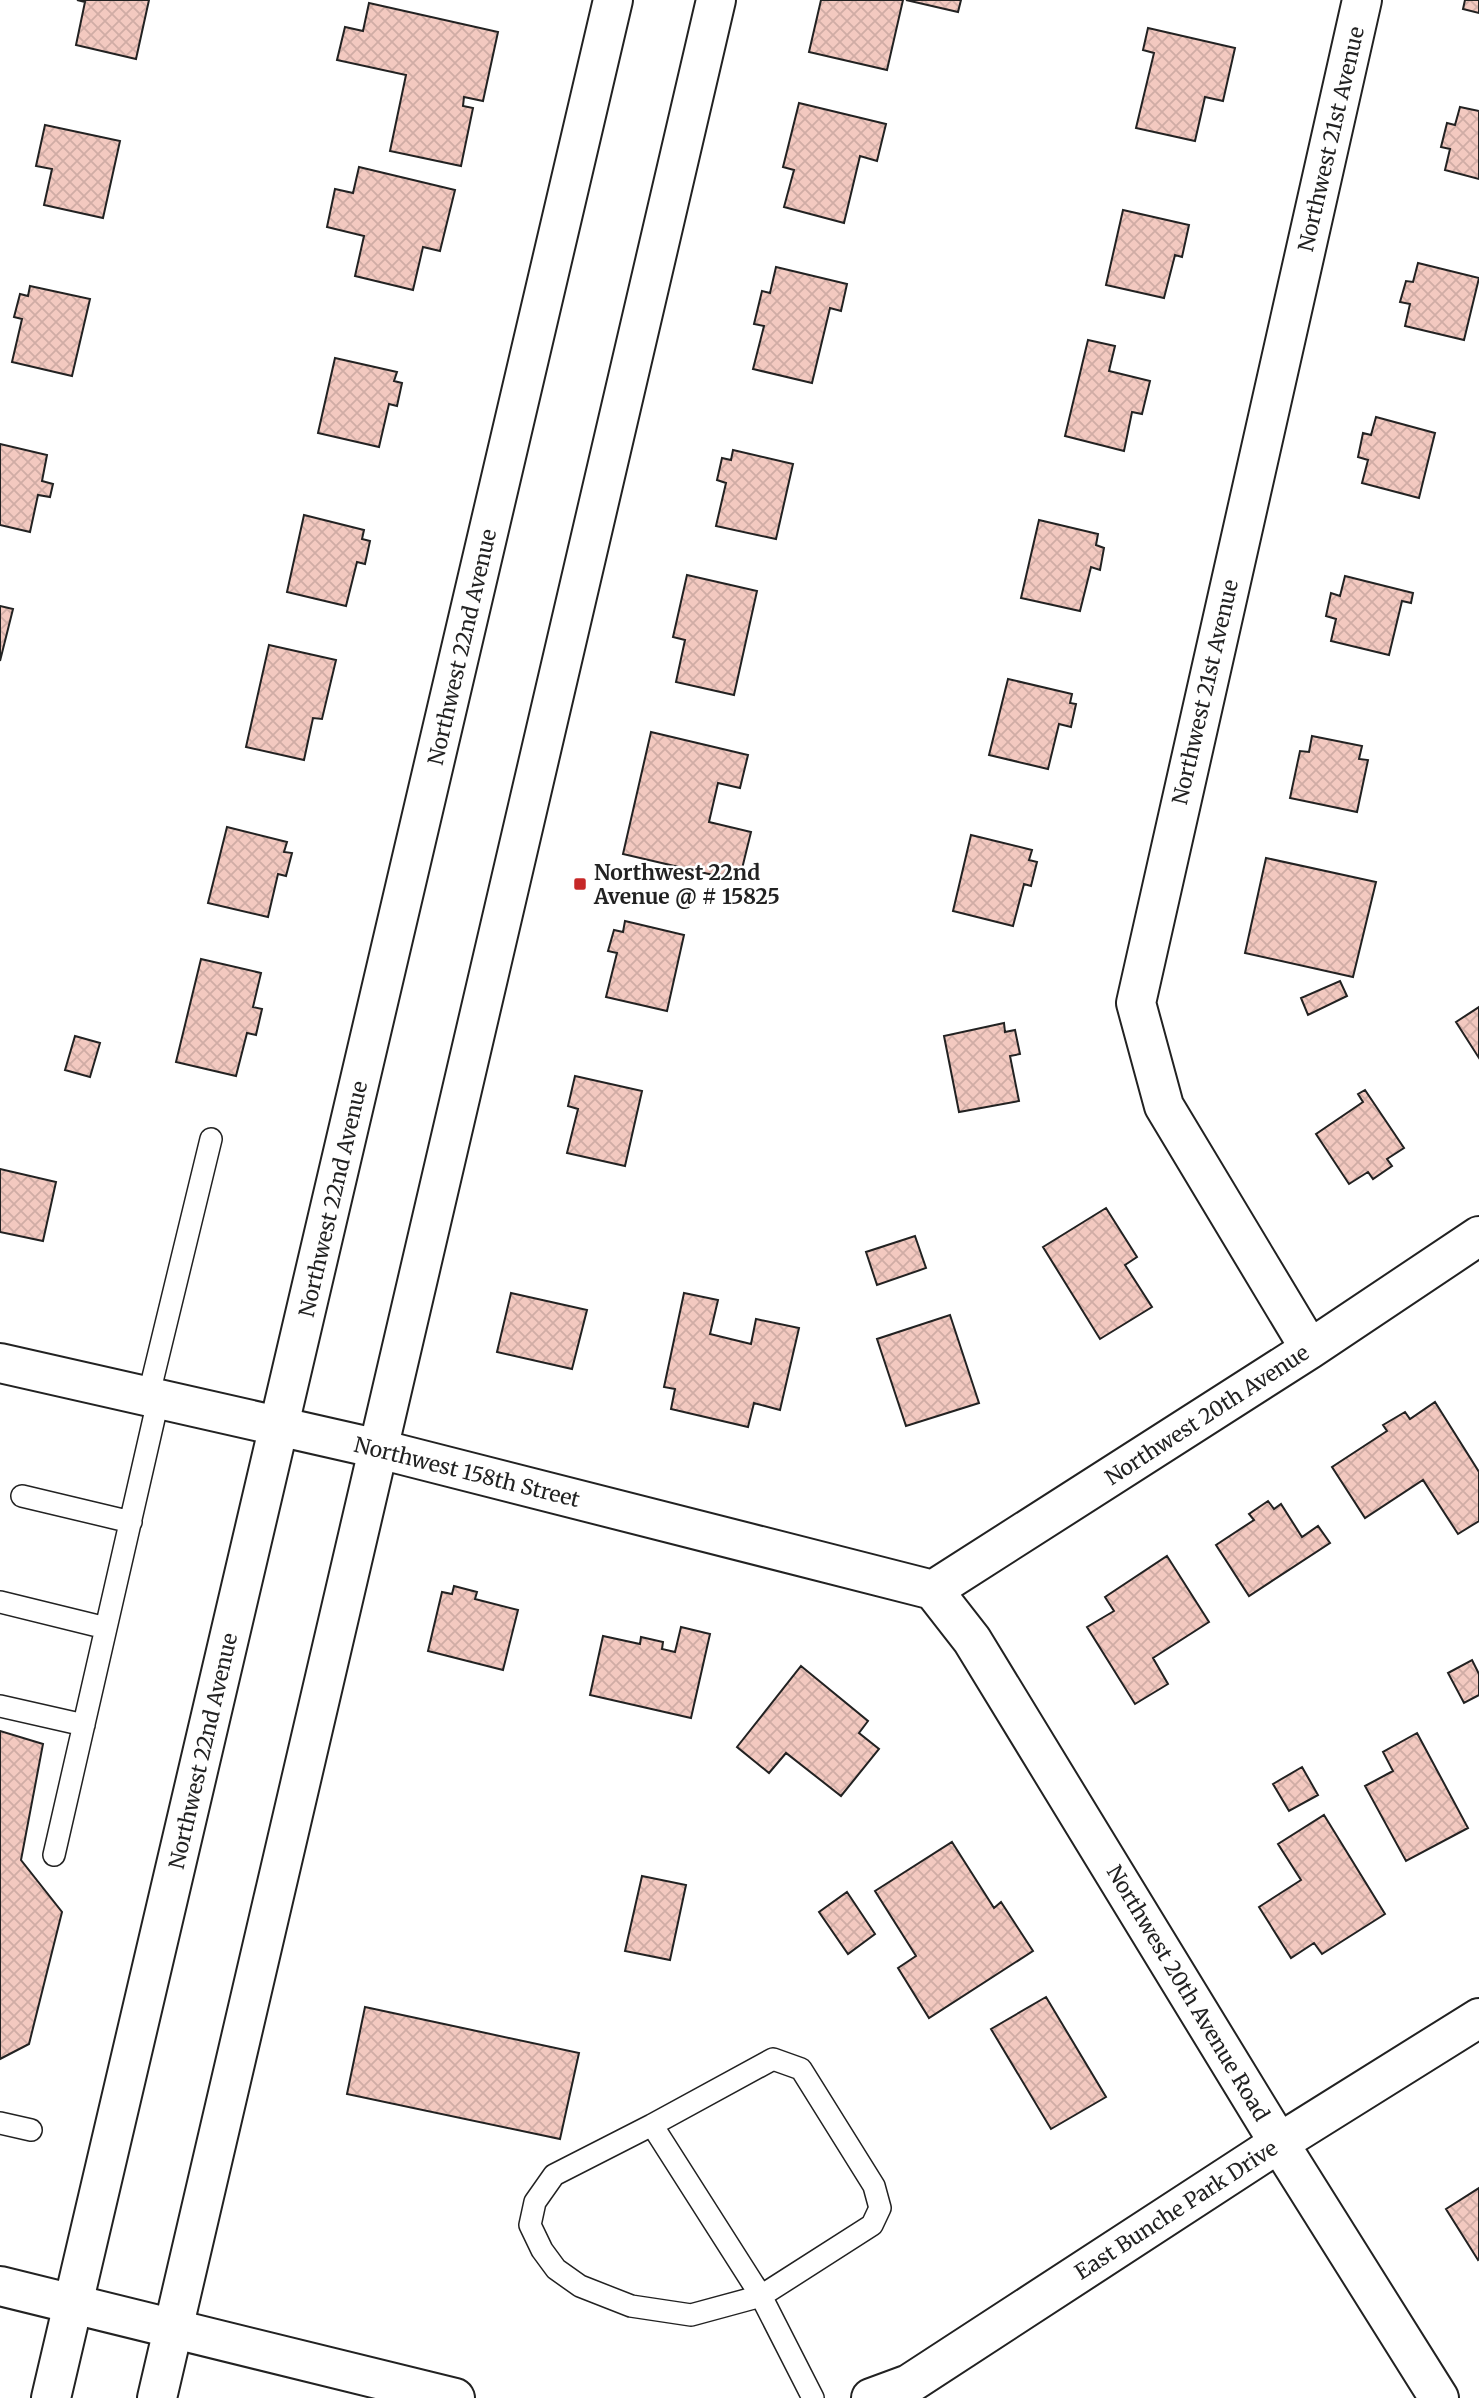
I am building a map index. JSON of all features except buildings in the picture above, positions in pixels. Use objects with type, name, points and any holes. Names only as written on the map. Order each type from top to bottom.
[{"type":"street","name":"Northwest 22nd Avenue","points":[[51,2398],[612,0]]},
{"type":"street","points":[[157,2398],[716,0]]},
{"type":"street","name":"Northwest 21st Avenue","points":[[1310,1349],[1164,1106],[1136,1003],[1362,0]]},
{"type":"street","name":"Northwest 20th Avenue","points":[[933,1590],[1310,1349],[1479,1236]]},
{"type":"street","name":"Northwest 158th Street","points":[[0,1363],[153,1400],[379,1449],[933,1590]]},
{"type":"street","name":"Northwest 20th Avenue Road","points":[[933,1590],[972,1640],[1279,2143],[1439,2398]]},
{"type":"street","name":"East Bunche Park Drive","points":[[870,2398],[909,2384],[1279,2143],[1479,2018]]},
{"type":"street","points":[[0,2286],[455,2398]]},
{"type":"lane","points":[[54,1855],[131,1522],[153,1400],[211,1139]]},
{"type":"lane","points":[[22,1496],[131,1522]]},
{"type":"lane","points":[[0,1602],[106,1628]]},
{"type":"lane","points":[[0,1706],[84,1725]]},
{"type":"lane","points":[[773,2059],[801,2069],[874,2186],[880,2208],[872,2225],[761,2296],[691,2315],[631,2306],[580,2286],[556,2269],[542,2250],[530,2225],[535,2202],[554,2175],[652,2124],[773,2059]]},
{"type":"lane","points":[[0,2123],[31,2130]]},
{"type":"lane","points":[[652,2124],[761,2296],[813,2398]]},
{"type":"place","name":"Northwest 22nd Avenue @ # 15825","points":[[580,884]]}]
